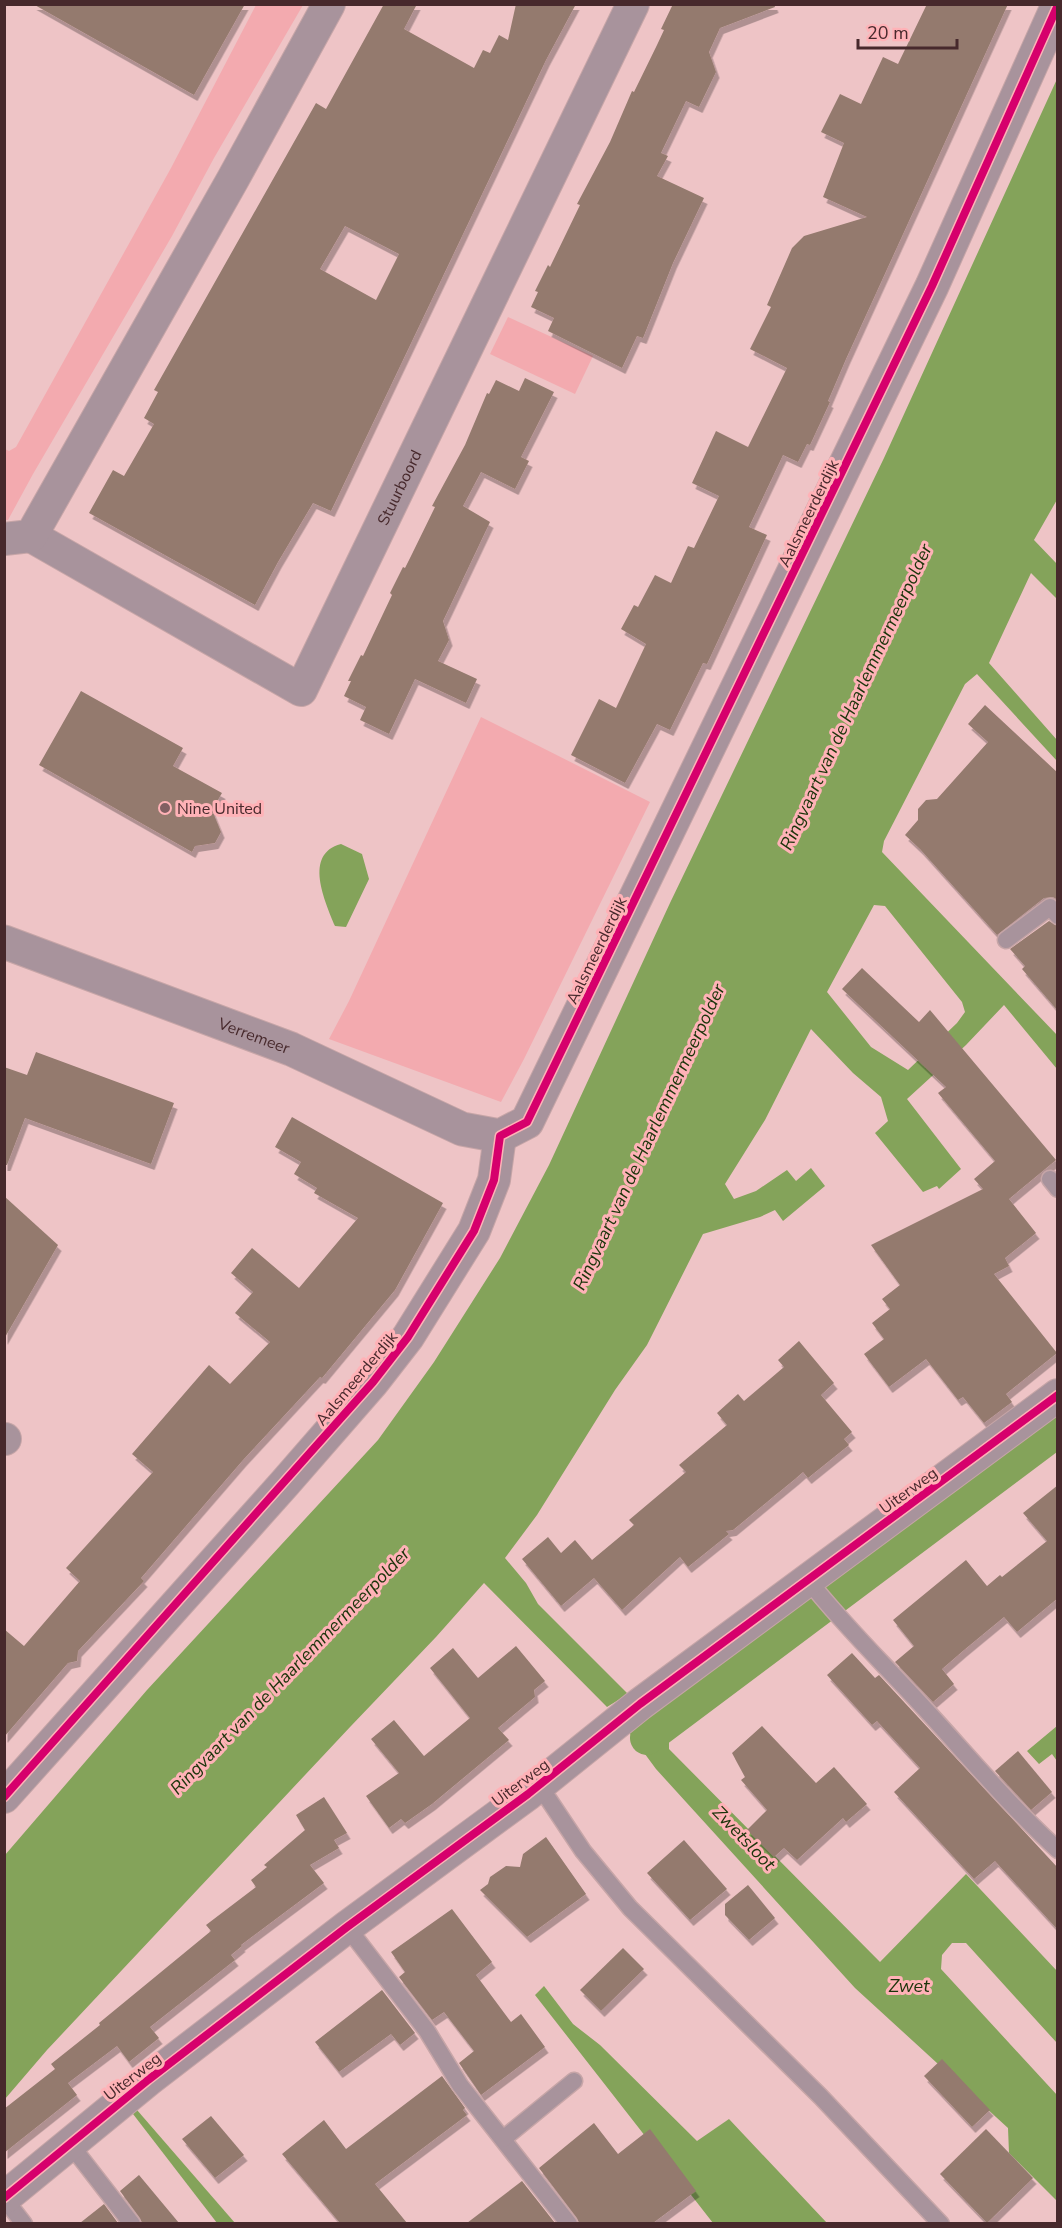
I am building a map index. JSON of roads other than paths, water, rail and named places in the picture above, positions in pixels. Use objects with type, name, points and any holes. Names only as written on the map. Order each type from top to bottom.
[{"type":"street","name":"Stuurboord","points":[[328,4],[18,538],[301,690],[633,4]]},
{"type":"street","name":"Aalsmeerderdijk","points":[[4,1797],[373,1382],[408,1336],[474,1231],[494,1180],[500,1136],[527,1122],[933,286],[1058,5]]},
{"type":"street","name":"Verremeer","points":[[4,942],[291,1049],[462,1129],[500,1136]]},
{"type":"street","name":"Uiterweg","points":[[4,2198],[148,2080],[347,1927],[539,1785],[629,1713],[813,1587],[1058,1395]]},
{"type":"lane","points":[[1006,940],[1050,907],[1058,916]]},
{"type":"lane","points":[[813,1587],[834,1613],[1022,1816],[1056,1845]]},
{"type":"lane","points":[[539,1785],[583,1851],[630,1908],[821,2097],[941,2223]]},
{"type":"lane","points":[[347,1927],[427,2031],[460,2085],[569,2223]]},
{"type":"lane","points":[[503,2139],[574,2081]]},
{"type":"lane","points":[[69,2144],[132,2223]]},
{"type":"lane","points":[[4,2198],[24,2223]]},
{"type":"water","name":"Ringvaart van de Haarlemmermeerpolder","points":[[1057,79],[1058,498],[1034,540],[1057,564],[1057,599],[1031,573],[989,663],[1057,740],[1057,761],[977,674],[965,684],[884,841],[882,852],[1057,1035],[1057,1069],[1004,1005],[966,1045],[907,1099],[961,1169],[939,1189],[937,1186],[923,1192],[875,1133],[888,1121],[881,1097],[853,1073],[811,1029],[765,1120],[725,1184],[734,1199],[756,1191],[787,1170],[796,1181],[811,1168],[825,1186],[783,1221],[775,1210],[760,1217],[703,1234],[647,1345],[615,1390],[537,1515],[505,1558],[526,1583],[538,1604],[628,1694],[607,1707],[484,1583],[436,1637],[47,2050],[5,2099],[5,1855],[147,1690],[378,1440],[434,1362],[500,1258],[549,1165],[670,903],[884,458]],"holes":[[[874,905],[885,906],[962,1002],[965,1012],[957,1023],[908,1070],[871,1047],[827,992]]]},
{"type":"water","points":[[341,844],[362,854],[369,879],[346,927],[335,926],[322,892],[320,879],[323,858],[329,849]]},
{"type":"water","name":"Zwet","points":[[651,1713],[669,1730],[669,1749],[880,1962],[966,1874],[1057,1971],[1057,2043],[966,1943],[952,1943],[942,1955],[941,1969],[1057,2095],[1057,2201],[1009,2153],[1008,2128],[855,1988],[656,1769],[628,1731]]},
{"type":"water","points":[[1057,1726],[1057,1761],[1052,1754],[1039,1764],[1027,1751]]},
{"type":"water","points":[[544,1986],[573,2024],[600,2045],[697,2141],[729,2119],[827,2223],[713,2223],[535,1995]]},
{"type":"water","points":[[137,2110],[235,2223],[217,2223],[133,2114]]},
{"type":"waterway","points":[[647,1738],[1058,1430]]},
{"type":"place","name":"Nine United","points":[[165,808]]},
{"type":"water label","name":"Zwetsloot","points":[[744,1838]]}]
